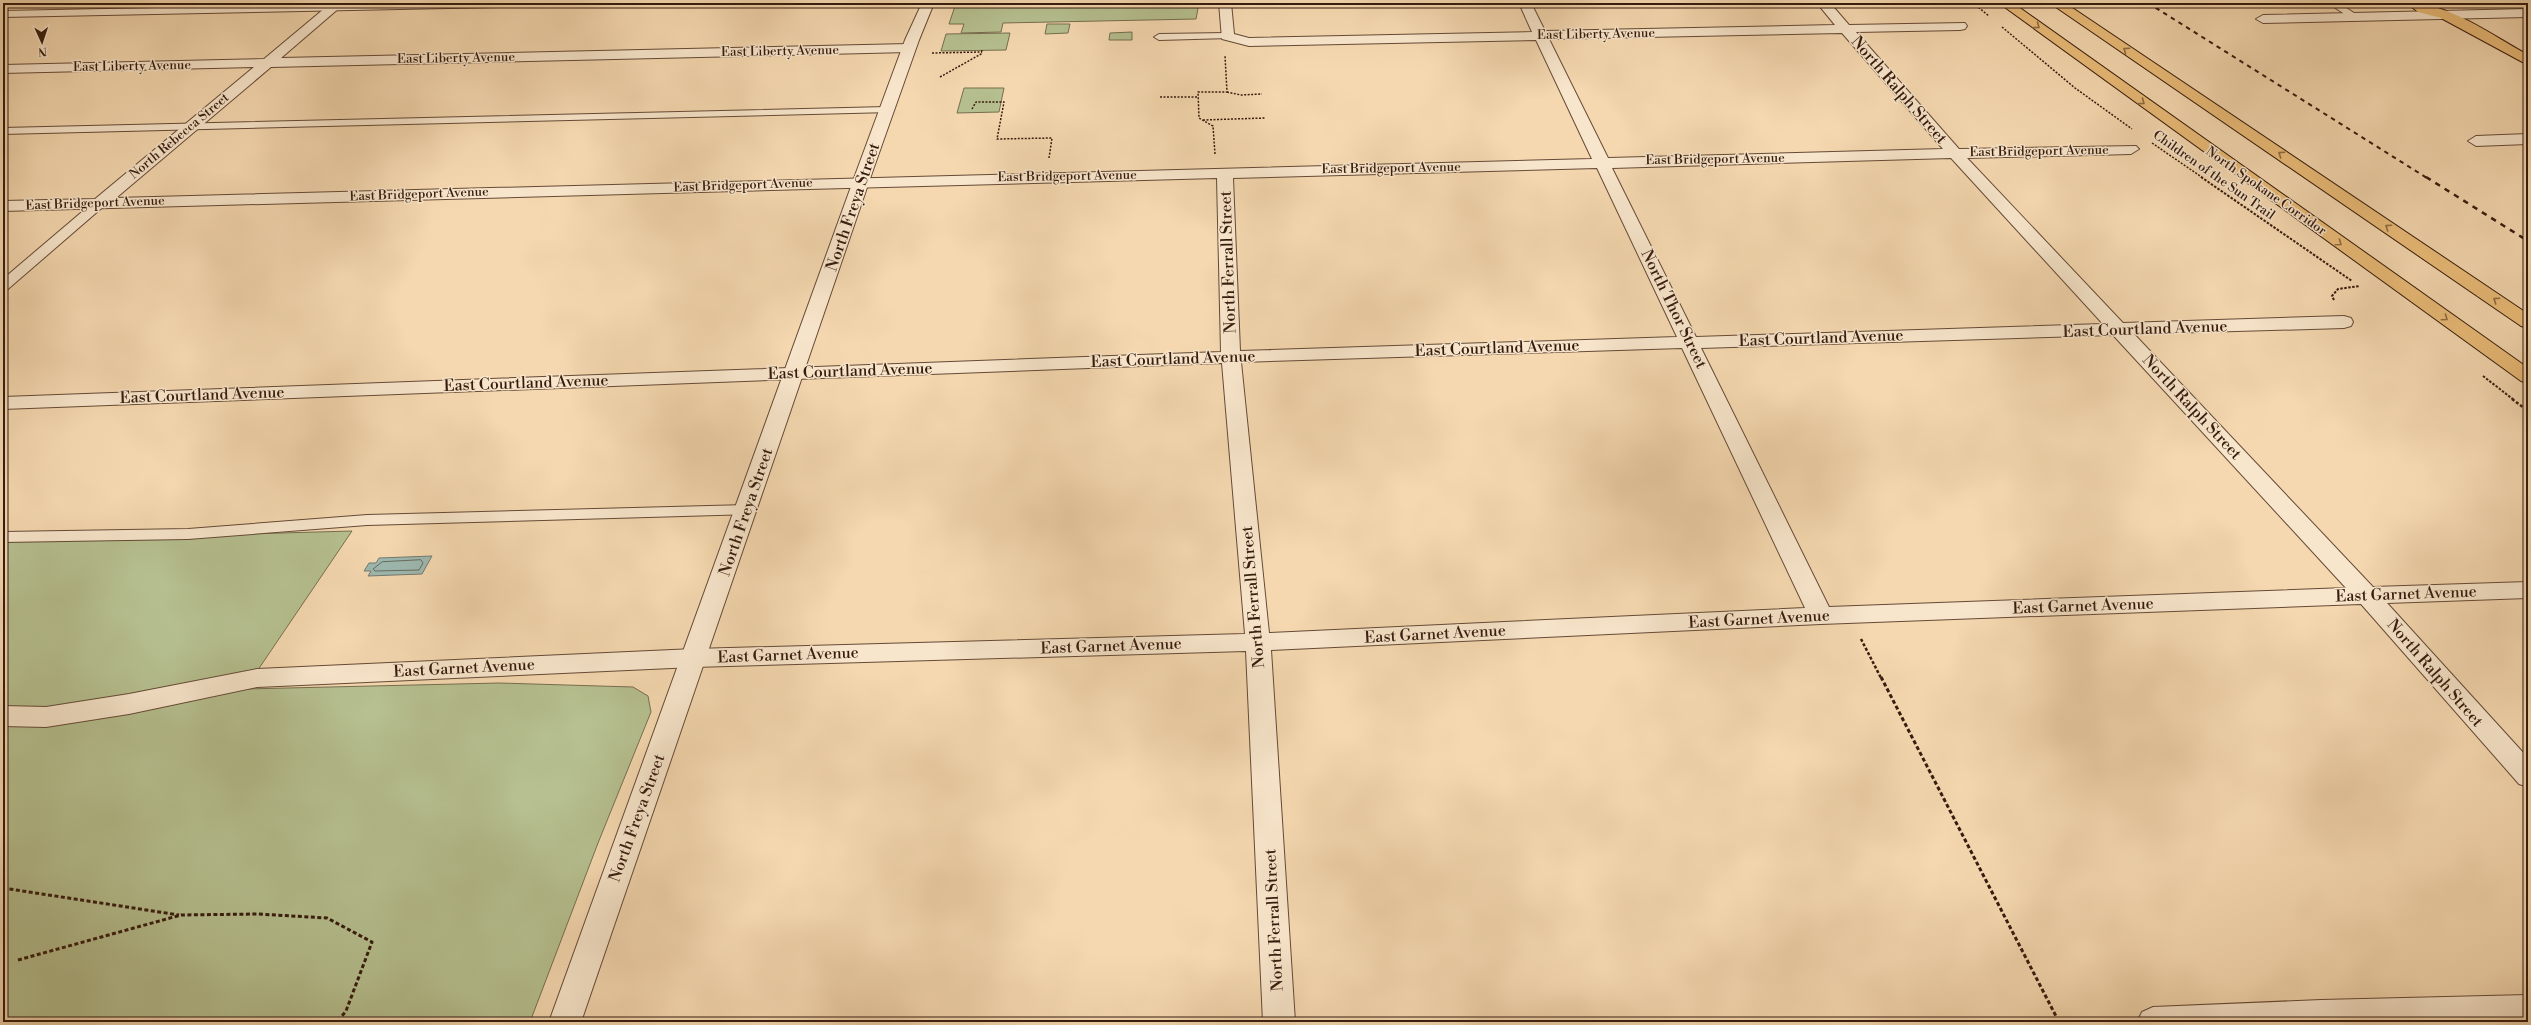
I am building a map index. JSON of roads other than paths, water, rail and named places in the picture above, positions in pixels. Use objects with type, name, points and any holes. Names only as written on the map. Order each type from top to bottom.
[{"type":"main road","name":"North Spokane Corridor","points":[[2005,3],[2528,377]]},
{"type":"main road","points":[[2056,3],[2528,322]]},
{"type":"main road","points":[[2414,3],[2423,8],[2443,9],[2527,60]]},
{"type":"street","name":"North Freya Street","points":[[565,1022],[747,510],[861,181],[909,48],[928,3]]},
{"type":"street","points":[[1225,3],[1228,42]]},
{"type":"street","name":"North Thor Street","points":[[1525,3],[1821,616]]},
{"type":"street","name":"North Ralph Street","points":[[1823,3],[1954,153],[2121,330],[2367,596],[2528,776]]},
{"type":"street","name":"North Rebecca Street","points":[[100,203],[336,5]]},
{"type":"street","points":[[2263,18],[2355,17],[2443,9],[2528,13]]},
{"type":"street","name":"East Liberty Avenue","points":[[1228,42],[1960,26]]},
{"type":"street","name":"East Liberty Avenue","points":[[3,69],[909,48]]},
{"type":"street","points":[[2476,141],[2525,141]]},
{"type":"street","name":"East Bridgeport Avenue","points":[[3,206],[861,181],[1220,166],[1602,162],[2131,149]]},
{"type":"street","name":"North Ferrall Street","points":[[1220,166],[1231,357],[1258,642],[1279,1022]]},
{"type":"street","name":"East Courtland Avenue","points":[[3,403],[795,372],[2344,322]]},
{"type":"street","name":"East Garnet Avenue","points":[[3,716],[46,717],[129,704],[257,678],[694,658],[1258,642],[1821,616],[2528,590]]},
{"type":"street","points":[[2154,1022],[2324,1018],[2528,1009]]},
{"type":"lane","points":[[3,14],[336,5],[550,3]]},
{"type":"lane","points":[[2333,3],[2355,17]]},
{"type":"lane","points":[[1159,37],[1228,42]]},
{"type":"lane","points":[[3,131],[887,110]]},
{"type":"lane","name":"North Rebecca Street","points":[[3,286],[100,203]]},
{"type":"lane","points":[[3,537],[188,534],[367,520],[747,510]]},
{"type":"water","points":[[432,556],[422,574],[368,576],[371,571],[364,571],[369,563],[376,563],[379,558]]},
{"type":"railway","points":[[2148,3],[2427,178]]},
{"type":"railway","points":[[2426,177],[2528,241]]}]
